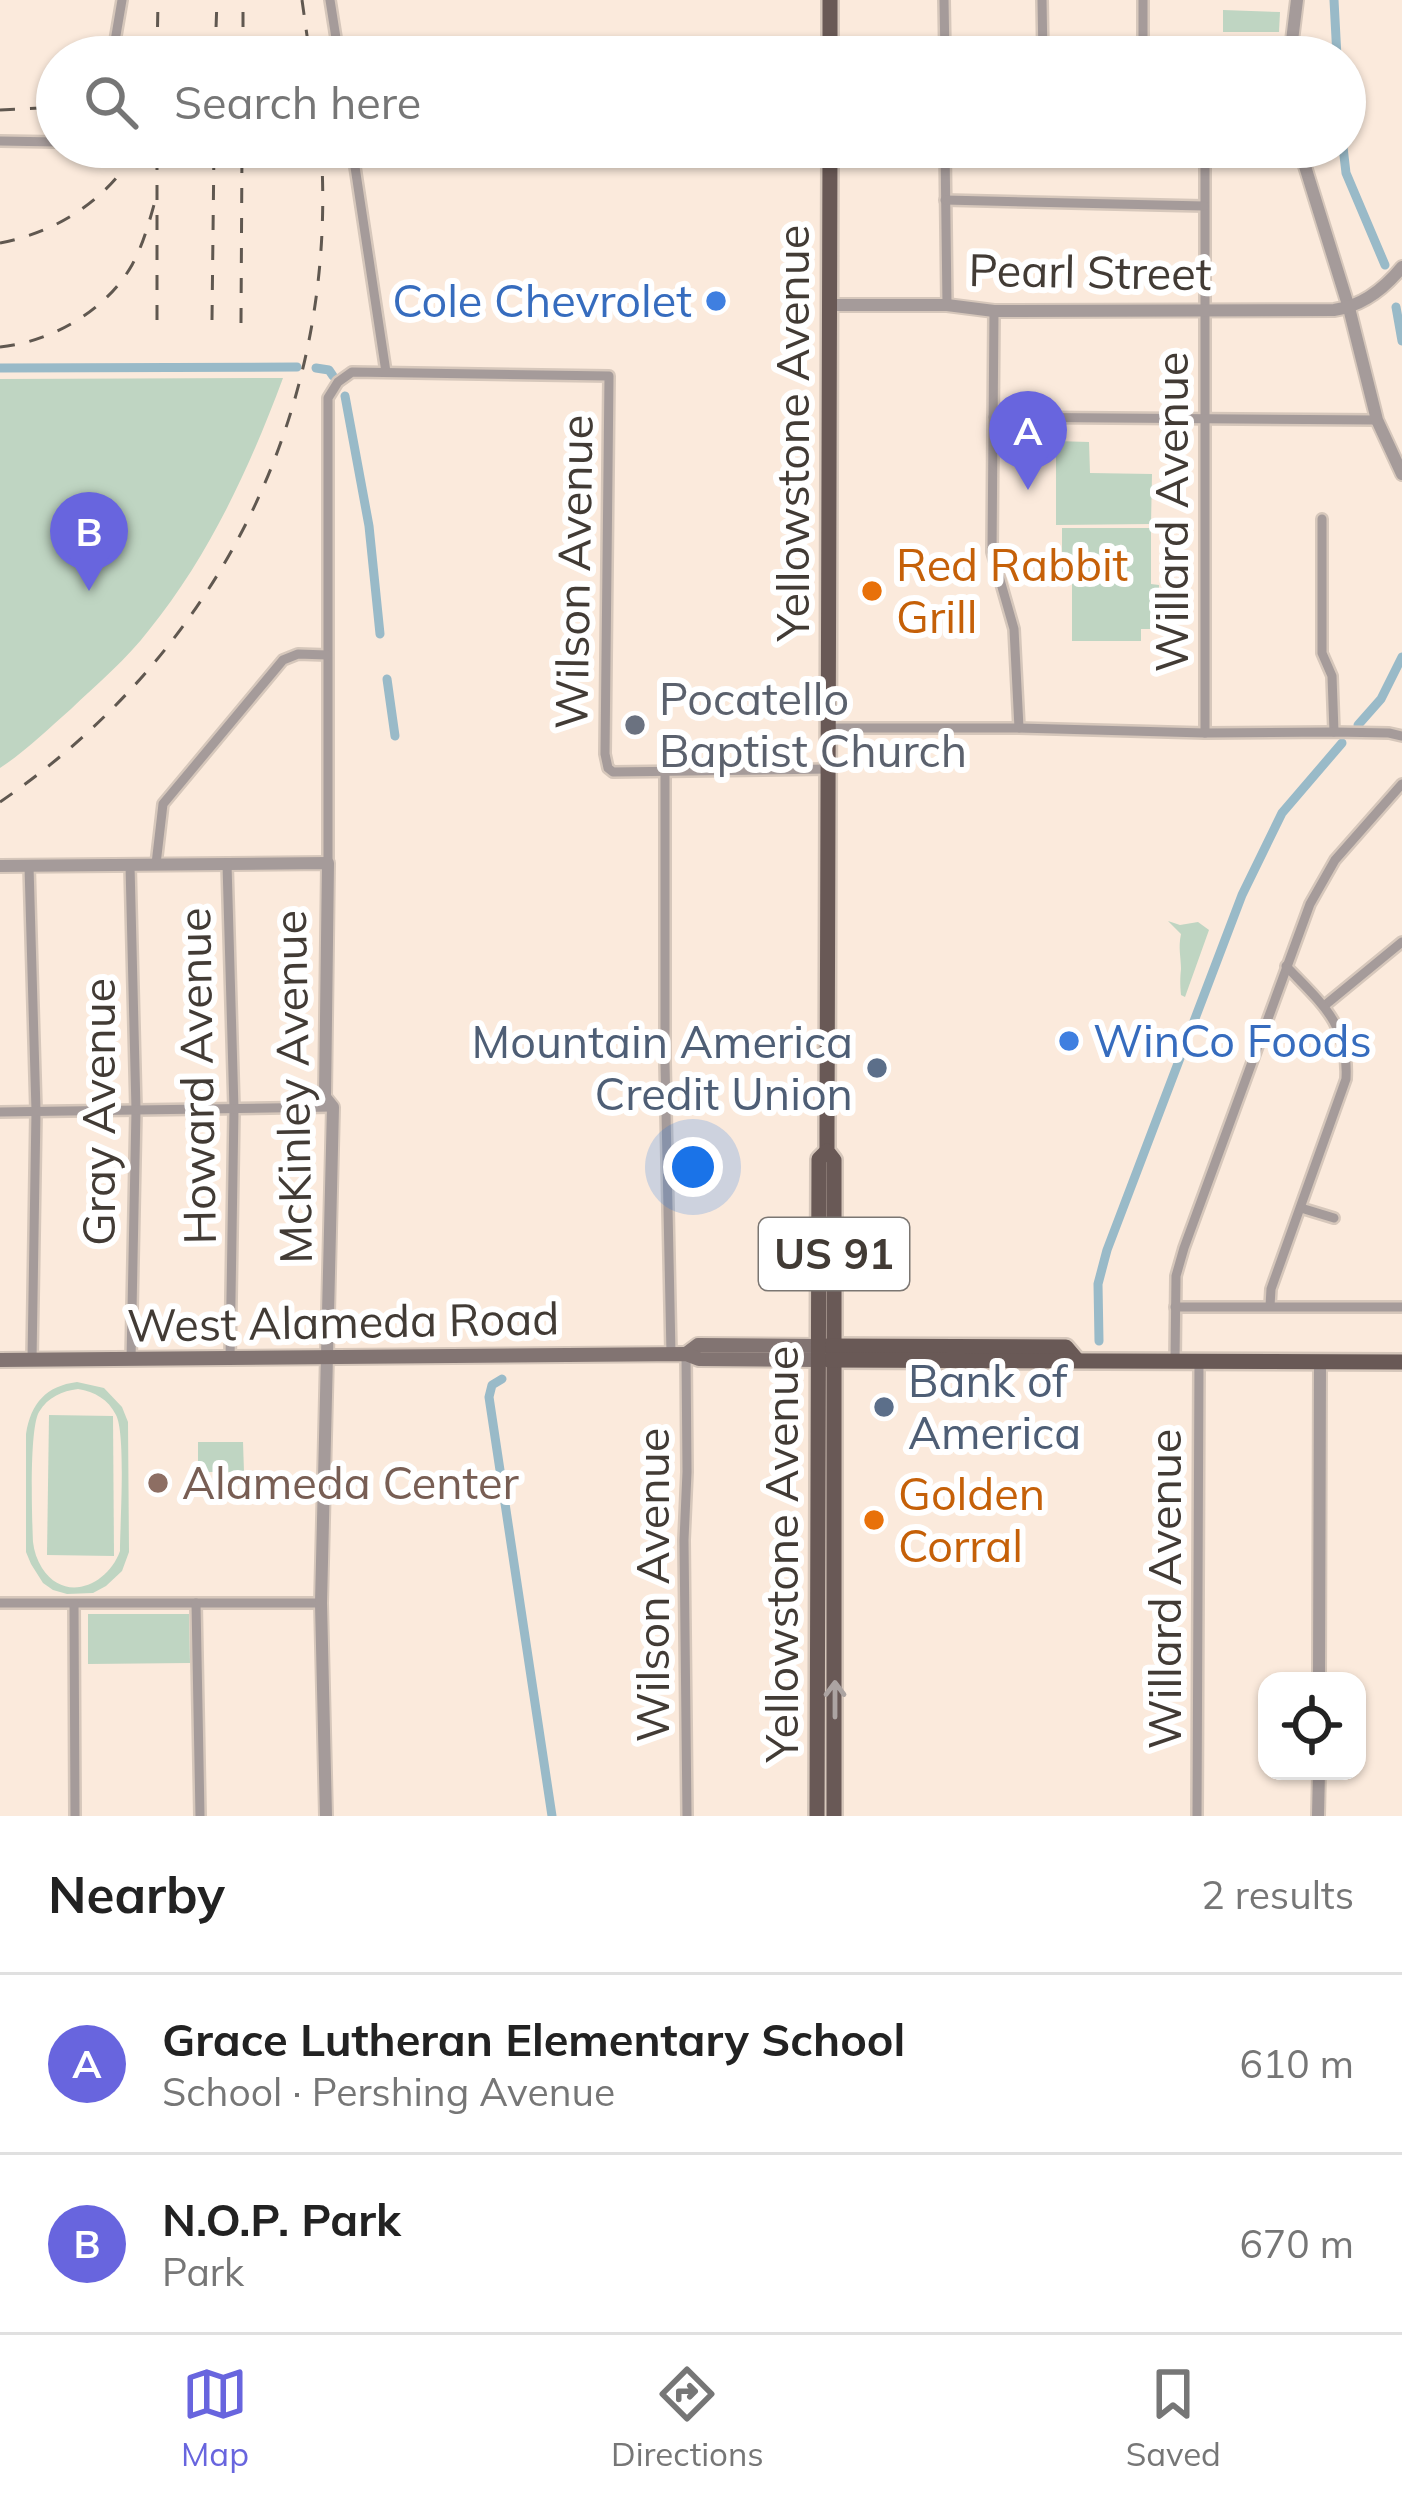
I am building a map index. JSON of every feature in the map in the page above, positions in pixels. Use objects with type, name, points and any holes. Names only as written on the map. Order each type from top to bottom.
[{"type":"main road","points":[[830,0],[830,36]]},
{"type":"main road","name":"Yellowstone Avenue","points":[[817,1816],[834,1160],[827,1151],[830,168]]},
{"type":"main road","name":"West Alameda Road","points":[[0,1360],[678,1354],[698,1345],[826,1353]]},
{"type":"main road","points":[[826,1353],[1402,1362]]},
{"type":"main road","name":"Yellowstone Avenue","points":[[826,1353],[834,1816]]},
{"type":"street","points":[[116,36],[122,0]]},
{"type":"street","points":[[330,0],[336,36]]},
{"type":"street","points":[[944,0],[945,36]]},
{"type":"street","points":[[1042,0],[1042,36]]},
{"type":"street","points":[[1143,0],[1143,36]]},
{"type":"street","points":[[1292,36],[1297,0]]},
{"type":"street","points":[[0,141],[36,142]]},
{"type":"street","points":[[355,168],[386,372]]},
{"type":"street","points":[[945,168],[947,305]]},
{"type":"street","name":"Willard Avenue","points":[[1204,168],[1205,733]]},
{"type":"street","points":[[1305,168],[1376,420],[1402,474]]},
{"type":"street","points":[[945,200],[1204,206]]},
{"type":"street","points":[[1348,308],[1371,298],[1402,267]]},
{"type":"street","name":"Pearl Street","points":[[830,305],[947,305],[994,311],[1348,308]]},
{"type":"street","points":[[994,311],[992,552],[1014,628],[1019,728]]},
{"type":"street","name":"McKinley Avenue","points":[[326,1816],[320,1603],[333,1108],[325,1097],[328,398],[338,382],[356,371],[386,372]]},
{"type":"street","name":"Wilson Avenue","points":[[386,372],[609,376],[605,754],[613,772],[665,773],[665,1063],[687,1472],[683,1540],[687,1816]]},
{"type":"street","points":[[993,417],[1376,420]]},
{"type":"street","points":[[1322,519],[1322,653],[1332,676],[1334,731]]},
{"type":"street","points":[[156,864],[163,804],[283,660],[298,654],[327,655]]},
{"type":"street","points":[[829,728],[1334,731],[1402,736]]},
{"type":"street","points":[[665,773],[828,770]]},
{"type":"street","points":[[1175,1361],[1176,1276],[1184,1248],[1310,904],[1335,860],[1402,784]]},
{"type":"street","points":[[0,866],[328,863]]},
{"type":"street","name":"Howard Avenue","points":[[227,864],[235,1109],[230,1360]]},
{"type":"street","name":"Gray Avenue","points":[[130,865],[136,1110],[131,1360]]},
{"type":"street","points":[[29,866],[36,1111],[32,1360]]},
{"type":"street","points":[[1324,1006],[1402,942]]},
{"type":"street","points":[[1270,1306],[1271,1289],[1346,1079],[1347,1059],[1342,1035],[1324,1006],[1286,966]]},
{"type":"street","points":[[0,1112],[333,1108]]},
{"type":"street","points":[[1300,1208],[1334,1218]]},
{"type":"street","points":[[1175,1306],[1402,1307]]},
{"type":"street","name":"Willard Avenue","points":[[1197,1816],[1199,1361]]},
{"type":"street","points":[[1319,1672],[1320,1362]]},
{"type":"street","points":[[0,1603],[320,1603]]},
{"type":"street","points":[[196,1603],[200,1816]]},
{"type":"street","points":[[74,1604],[75,1816]]},
{"type":"street","points":[[1318,1816],[1319,1780]]},
{"type":"green space","points":[[1223,10],[1280,12],[1279,32],[1223,32]]},
{"type":"green space","points":[[283,378],[226,510],[171,602],[112,671],[0,768],[0,379]]},
{"type":"green space","points":[[1056,441],[1089,442],[1090,473],[1152,474],[1151,524],[1056,525]]},
{"type":"green space","points":[[1062,528],[1151,528],[1151,584],[1159,585],[1159,629],[1141,629],[1141,641],[1072,641],[1072,582],[1062,581]]},
{"type":"green space","points":[[1168,921],[1198,922],[1209,930],[1185,997],[1180,988],[1181,934]]},
{"type":"green space","points":[[77,1382],[104,1388],[122,1407],[128,1422],[129,1552],[122,1571],[106,1586],[93,1593],[67,1594],[43,1583],[26,1552],[26,1434],[42,1398],[57,1387]],"holes":[[[78,1389],[100,1397],[116,1415],[122,1459],[120,1551],[96,1581],[74,1587],[51,1579],[35,1552],[32,1454],[39,1412],[61,1393]]]},
{"type":"green space","points":[[49,1415],[113,1416],[114,1556],[47,1555]]},
{"type":"green space","points":[[198,1442],[243,1442],[244,1472],[198,1472]]},
{"type":"green space","points":[[88,1614],[189,1614],[190,1663],[88,1664]]},
{"type":"waterway","points":[[1334,0],[1336,36]]},
{"type":"waterway","points":[[1345,168],[1385,265]]},
{"type":"waterway","points":[[1396,307],[1402,341]]},
{"type":"waterway","points":[[0,368],[297,367]]},
{"type":"waterway","points":[[316,368],[329,370],[333,376]]},
{"type":"waterway","points":[[345,396],[369,526],[380,634]]},
{"type":"waterway","points":[[1358,725],[1381,699],[1402,657]]},
{"type":"waterway","points":[[387,679],[395,736]]},
{"type":"waterway","points":[[1099,1341],[1098,1284],[1107,1250],[1242,895],[1282,813],[1342,743]]},
{"type":"waterway","points":[[502,1379],[492,1385],[489,1397],[552,1816]]},
{"type":"railway","points":[[157,36],[158,0]]},
{"type":"railway","points":[[216,36],[217,0]]},
{"type":"railway","points":[[243,0],[243,36]]},
{"type":"railway","points":[[302,0],[307,36]]},
{"type":"railway","points":[[0,110],[36,108]]},
{"type":"railway","points":[[0,243],[62,222],[97,197],[124,168]]},
{"type":"railway","points":[[157,168],[157,320]]},
{"type":"railway","points":[[212,320],[214,168]]},
{"type":"railway","points":[[241,323],[242,168]]},
{"type":"railway","points":[[0,802],[77,742],[145,674],[202,599],[249,518],[285,431],[309,340],[321,245],[321,168]]},
{"type":"railway","points":[[0,347],[57,331],[108,297],[136,257],[157,194]]},
{"type":"place","name":"Cole Chevrolet","points":[[716,301]]},
{"type":"place","name":"Grace Lutheran Elementary School","points":[[1028,490]]},
{"type":"place","name":"N.O.P. Park","points":[[89,591]]},
{"type":"place","name":"Red Rabbit Grill","points":[[872,591]]},
{"type":"place","name":"Pocatello Baptist Church","points":[[635,725]]},
{"type":"place","name":"WinCo Foods","points":[[1069,1041]]},
{"type":"place","name":"Mountain America Credit Union","points":[[877,1068]]},
{"type":"place","name":"Bank of America","points":[[884,1407]]},
{"type":"place","name":"Alameda Center","points":[[158,1483]]},
{"type":"place","name":"Golden Corral","points":[[874,1520]]}]
